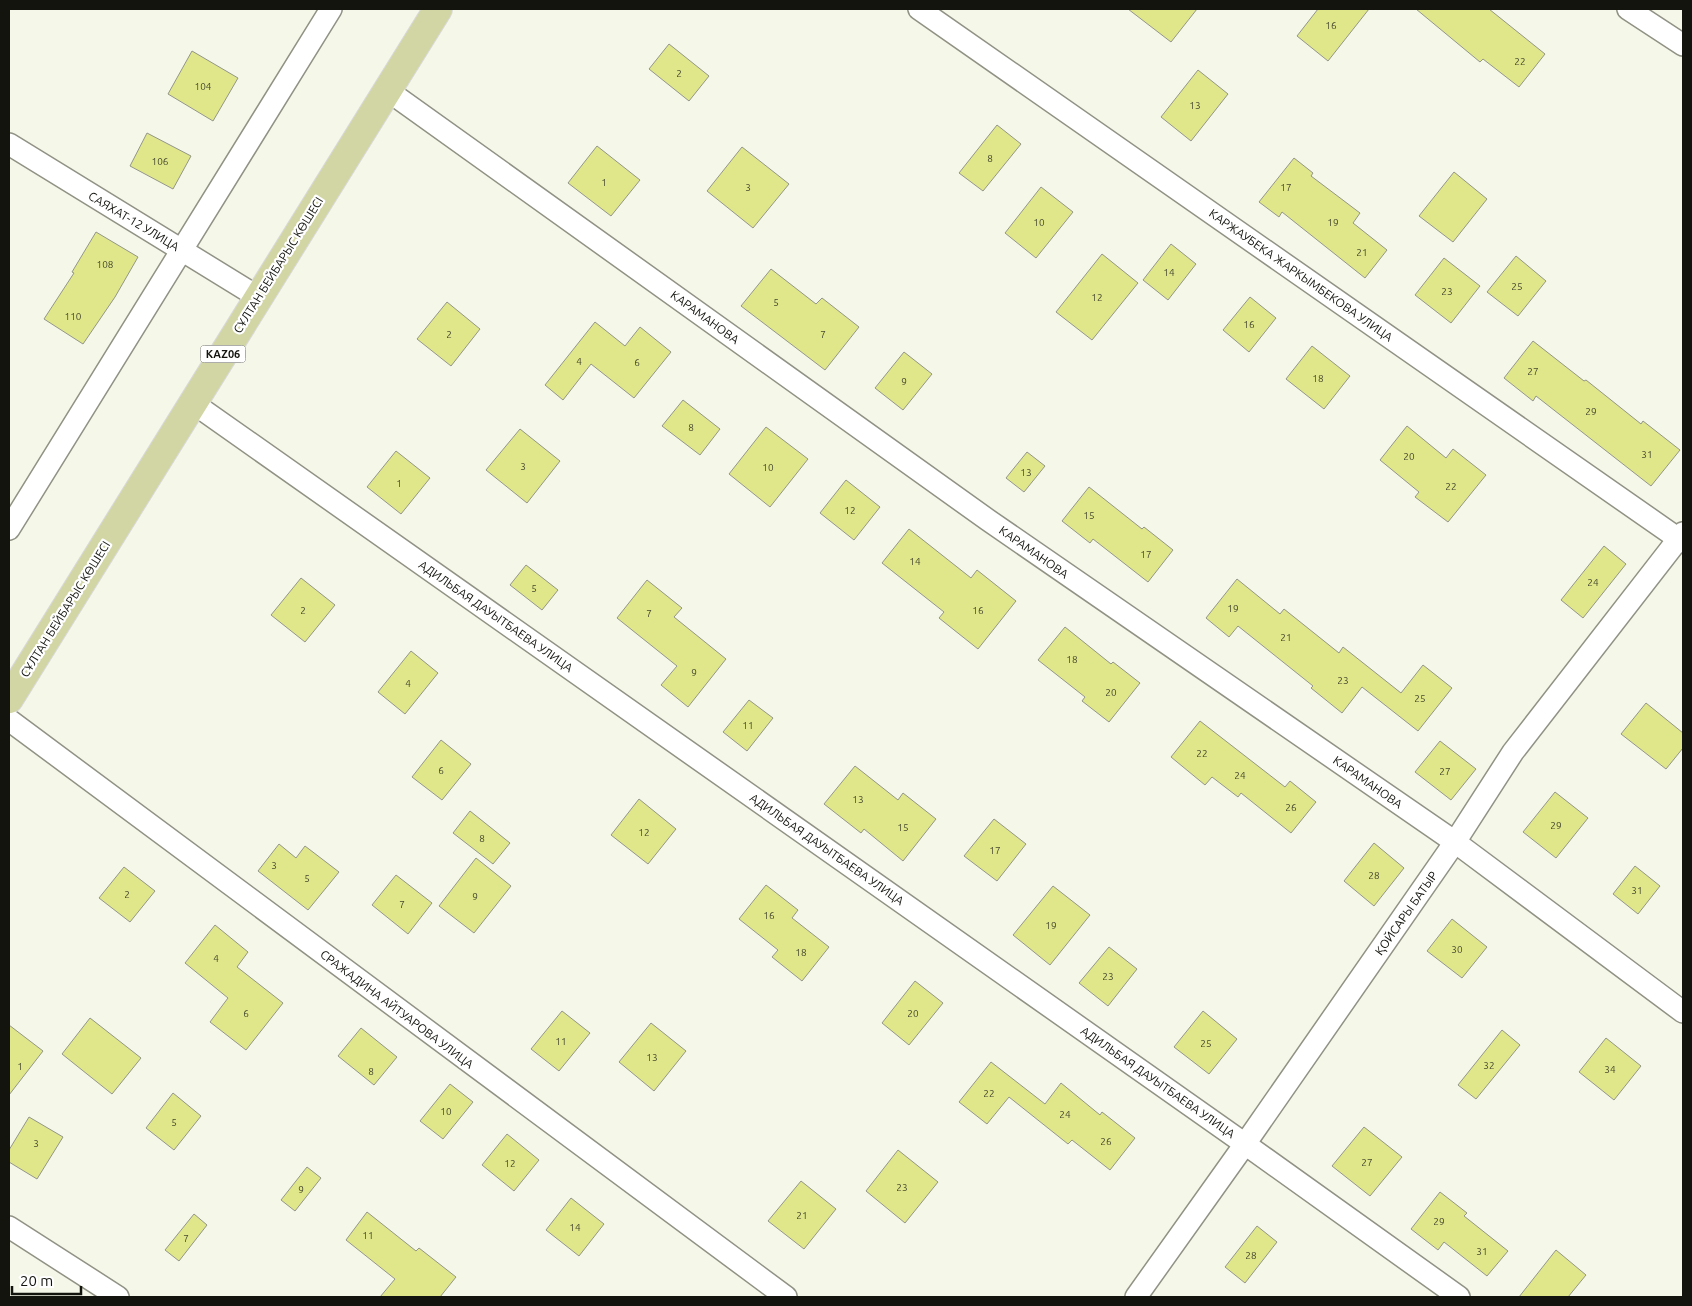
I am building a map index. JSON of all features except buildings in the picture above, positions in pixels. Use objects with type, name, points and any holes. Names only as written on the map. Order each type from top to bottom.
[{"type":"main road","name":"СҰЛТАН БЕЙБАРЫС КӨШЕСІ","points":[[9,699],[438,9]]},
{"type":"street","points":[[9,529],[331,9]]},
{"type":"street","name":"КАРЖАУБЕКА ЖАРКЫМБЕКОВА УЛИЦА","points":[[919,9],[1682,538]]},
{"type":"street","points":[[1628,9],[1683,45]]},
{"type":"street","name":"КАРАМАНОВА","points":[[387,90],[988,520],[1455,842],[1683,1012]]},
{"type":"street","name":"САЯХАТ-12 УЛИЦА","points":[[9,144],[258,297]]},
{"type":"street","name":"АДИЛЬБАЯ ДАУЫТБАЕВА УЛИЦА","points":[[193,402],[1246,1144],[1459,1297]]},
{"type":"street","name":"ҚОЙСАРЫ БАТЫР","points":[[1136,1297],[1246,1144],[1455,842],[1513,752],[1682,538]]},
{"type":"street","name":"СРАЖАДИНА АЙТУАРОВА УЛИЦА","points":[[9,720],[786,1297]]},
{"type":"street","points":[[9,1227],[118,1297]]}]
